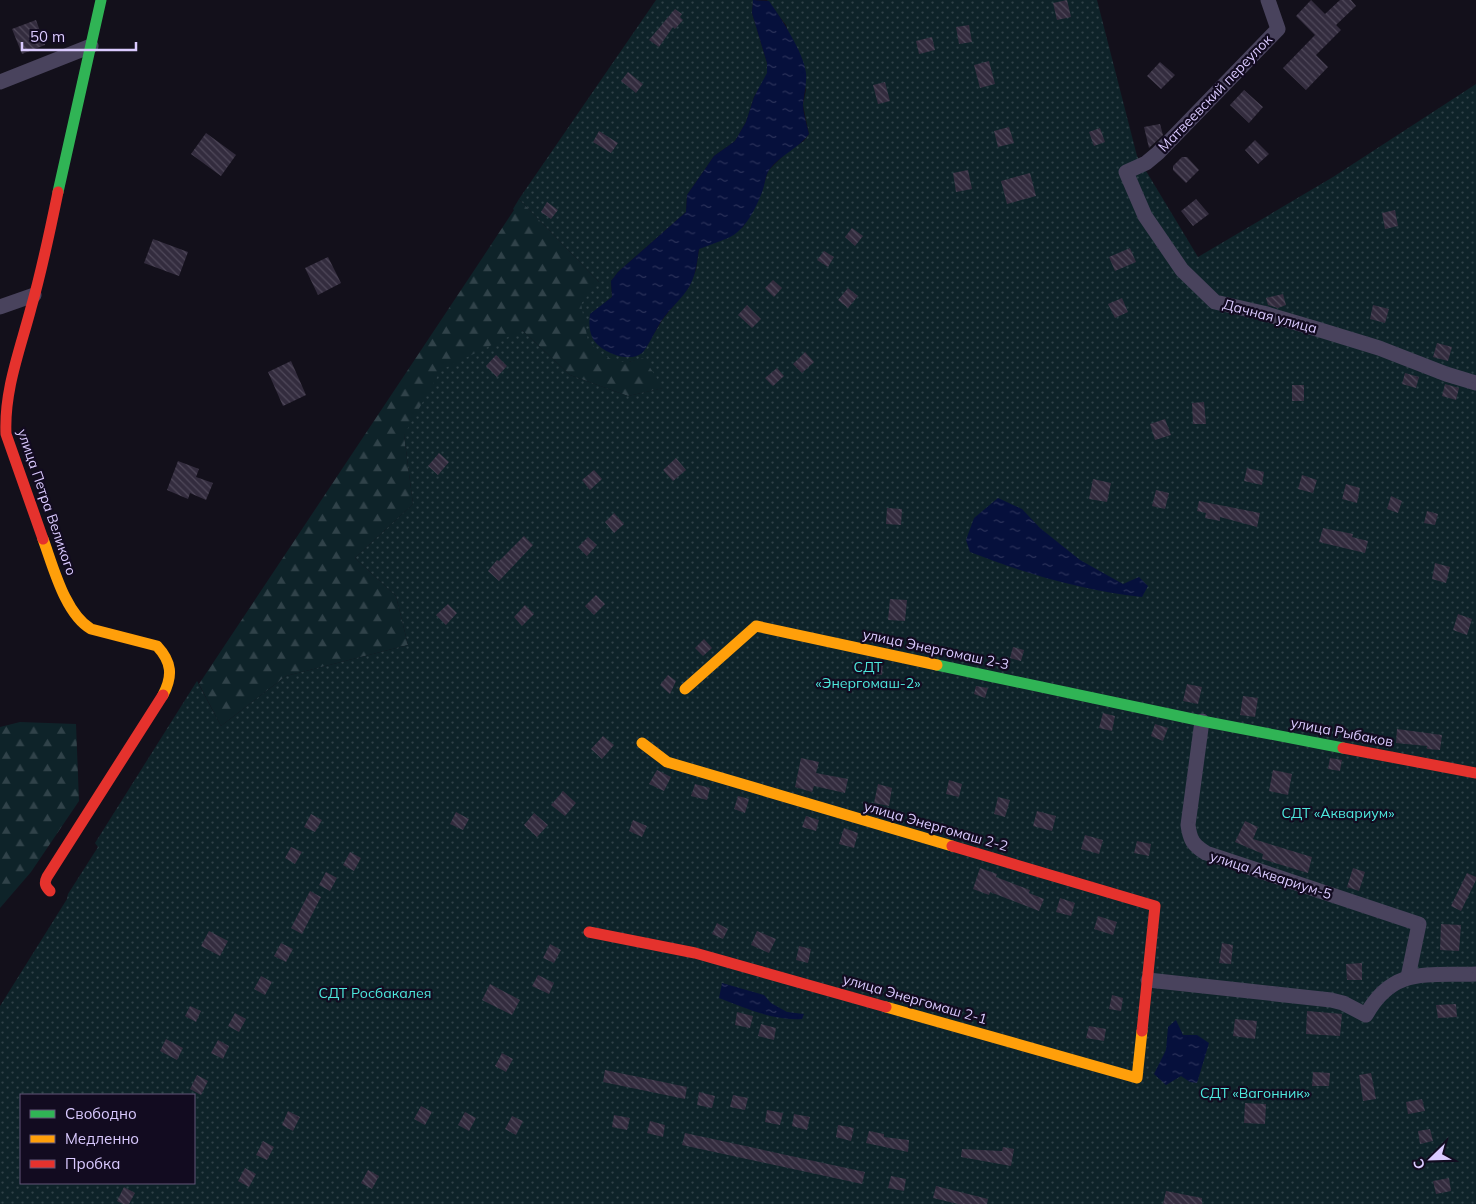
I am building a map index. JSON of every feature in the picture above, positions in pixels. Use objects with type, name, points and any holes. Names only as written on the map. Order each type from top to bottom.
[{"type":"street","name":"улица Петра Великого","points":[[50,891],[44,882],[118,768],[166,688],[171,674],[170,664],[165,654],[157,646],[90,629],[82,624],[75,615],[59,583],[6,434],[4,418],[10,384],[34,295],[101,0]]},
{"type":"street","name":"Матвеевский переулок","points":[[1126,172],[1146,163],[1158,153],[1278,29],[1268,0]]},
{"type":"street","points":[[0,82],[91,46]]},
{"type":"street","name":"Дачная улица","points":[[1126,172],[1145,216],[1182,270],[1215,302],[1326,331],[1476,383]]},
{"type":"street","points":[[0,308],[34,295]]},
{"type":"street","name":"улица Энергомаш 2-3","points":[[686,689],[756,626],[1202,721]]},
{"type":"street","name":"улица Рыбаков","points":[[1202,721],[1476,772]]},
{"type":"street","name":"улица Аквариум-5","points":[[1202,721],[1188,825],[1189,838],[1197,848],[1206,853],[1419,924],[1408,977]]},
{"type":"street","name":"улица Энергомаш 2-2","points":[[642,743],[667,762],[1155,906],[1148,980]]},
{"type":"street","name":"улица Энергомаш 2-1","points":[[589,932],[695,952],[1137,1078],[1148,980]]},
{"type":"street","points":[[1148,980],[1331,1000],[1343,1003],[1366,1015],[1380,994],[1393,983],[1408,977],[1476,974]]},
{"type":"green space","name":"СДТ «Энергомаш-2»","points":[[656,0],[753,0],[752,13],[767,63],[768,73],[754,97],[746,122],[735,141],[714,156],[687,195],[686,212],[618,272],[611,281],[612,297],[590,314],[642,353],[663,319],[689,287],[696,270],[699,249],[743,227],[762,191],[768,171],[789,150],[804,141],[809,134],[803,105],[806,90],[786,25],[767,0],[1097,0],[1137,156],[1198,257],[1333,177],[1476,84],[1476,1204],[0,1204],[0,1006],[98,847],[95,843],[197,681],[221,726],[286,676],[408,645],[396,596],[355,558],[413,504],[404,435],[441,370],[522,330],[570,375],[628,396],[663,388],[644,358],[629,362],[616,362],[602,354],[588,341],[581,304],[599,282],[519,199]]},
{"type":"green space","points":[[519,199],[599,282],[629,362],[644,357],[664,388],[628,396],[570,375],[522,330],[404,435],[413,504],[355,558],[396,596],[408,645],[286,676],[221,726],[199,684],[514,210]]},
{"type":"green space","points":[[20,722],[76,724],[79,801],[31,872],[0,908],[0,727]]},
{"type":"water","points":[[753,0],[769,1],[797,46],[806,73],[803,104],[809,134],[769,170],[757,205],[745,225],[734,235],[699,249],[695,273],[689,287],[662,320],[644,351],[636,356],[629,357],[614,354],[600,347],[592,337],[590,314],[612,297],[611,281],[618,272],[686,212],[687,195],[714,156],[735,141],[746,122],[754,97],[767,73],[767,63],[752,13]]},
{"type":"water","points":[[998,498],[1022,509],[1040,528],[1080,560],[1123,584],[1139,577],[1148,586],[1142,597],[1054,580],[970,552],[966,540],[974,518]]},
{"type":"water","points":[[722,983],[764,995],[771,1003],[787,1012],[804,1014],[802,1019],[770,1016],[719,998]]},
{"type":"water","points":[[1176,1020],[1183,1035],[1197,1035],[1209,1043],[1197,1083],[1190,1082],[1181,1076],[1166,1085],[1154,1074],[1166,1050],[1168,1027]]},
{"type":"building","points":[[1067,0],[1071,17],[1057,20],[1053,3]]},
{"type":"building","points":[[1311,0],[1325,14],[1340,0],[1351,0],[1356,6],[1336,25],[1341,30],[1316,55],[1328,67],[1306,90],[1283,68],[1315,35],[1296,16]]},
{"type":"building","points":[[675,9],[682,14],[680,17],[683,20],[675,29],[673,27],[659,47],[649,40]]},
{"type":"building","points":[[36,20],[45,45],[22,54],[12,29]]},
{"type":"building","points":[[969,25],[972,42],[959,44],[956,27]]},
{"type":"building","points":[[932,37],[935,50],[919,54],[916,41]]},
{"type":"building","points":[[989,61],[995,84],[980,88],[974,65]]},
{"type":"building","points":[[1160,62],[1175,75],[1161,89],[1147,76]]},
{"type":"building","points":[[628,72],[643,84],[636,93],[621,81]]},
{"type":"building","points":[[885,82],[890,101],[878,104],[873,85]]},
{"type":"building","points":[[1244,90],[1263,107],[1249,123],[1230,105]]},
{"type":"building","points":[[1160,124],[1163,135],[1149,148],[1144,127]]},
{"type":"building","points":[[1009,127],[1014,143],[998,147],[994,131]]},
{"type":"building","points":[[1100,128],[1105,142],[1094,146],[1089,132]]},
{"type":"building","points":[[599,131],[618,143],[611,153],[593,142]]},
{"type":"building","points":[[206,133],[236,155],[221,176],[191,154]]},
{"type":"building","points":[[1255,140],[1269,154],[1258,164],[1245,150]]},
{"type":"building","points":[[1182,157],[1187,157],[1199,170],[1186,183],[1173,170],[1173,166]]},
{"type":"building","points":[[968,170],[972,189],[956,192],[953,173]]},
{"type":"building","points":[[1030,173],[1036,196],[1007,204],[1001,181]]},
{"type":"building","points":[[1196,199],[1209,214],[1193,226],[1181,211]]},
{"type":"building","points":[[547,202],[558,210],[551,219],[541,212]]},
{"type":"building","points":[[1395,210],[1398,226],[1385,229],[1382,213]]},
{"type":"building","points":[[852,228],[863,236],[855,246],[845,237]]},
{"type":"building","points":[[153,239],[188,252],[179,276],[144,263]]},
{"type":"building","points":[[1130,248],[1136,262],[1115,271],[1109,257]]},
{"type":"building","points":[[824,251],[834,257],[828,267],[817,260]]},
{"type":"building","points":[[328,257],[341,283],[318,295],[305,268]]},
{"type":"building","points":[[773,280],[782,288],[774,297],[765,288]]},
{"type":"building","points":[[848,288],[858,296],[848,308],[838,300]]},
{"type":"building","points":[[1283,294],[1286,305],[1278,308],[1268,305],[1266,298]]},
{"type":"building","points":[[1122,298],[1128,312],[1115,318],[1108,304]]},
{"type":"building","points":[[747,305],[761,319],[752,328],[738,315]]},
{"type":"building","points":[[1373,305],[1389,309],[1385,323],[1370,319]]},
{"type":"building","points":[[1437,343],[1452,347],[1448,361],[1433,357]]},
{"type":"building","points":[[805,352],[814,362],[802,373],[793,364]]},
{"type":"building","points":[[496,355],[507,366],[497,377],[486,366]]},
{"type":"building","points":[[291,361],[306,395],[283,406],[268,372]]},
{"type":"building","points":[[777,368],[784,376],[773,386],[765,378]]},
{"type":"building","points":[[1405,373],[1419,377],[1416,388],[1402,384]]},
{"type":"building","points":[[1445,384],[1459,388],[1456,400],[1442,396]]},
{"type":"building","points":[[1292,385],[1304,385],[1304,401],[1292,401]]},
{"type":"building","points":[[1204,402],[1206,424],[1193,424],[1192,403]]},
{"type":"building","points":[[1165,419],[1171,435],[1155,440],[1150,424]]},
{"type":"building","points":[[439,453],[449,462],[438,475],[428,466]]},
{"type":"building","points":[[676,458],[686,470],[673,481],[663,470]]},
{"type":"building","points":[[178,461],[199,469],[196,477],[213,483],[206,500],[190,493],[188,499],[167,490]]},
{"type":"building","points":[[1247,468],[1264,472],[1262,485],[1244,481]]},
{"type":"building","points":[[594,470],[602,479],[590,490],[582,480]]},
{"type":"building","points":[[1302,475],[1317,480],[1313,493],[1298,489]]},
{"type":"building","points":[[1093,479],[1111,483],[1107,502],[1089,499]]},
{"type":"building","points":[[1346,484],[1360,488],[1357,503],[1342,499]]},
{"type":"building","points":[[1156,490],[1169,493],[1165,509],[1152,506]]},
{"type":"building","points":[[1391,496],[1402,501],[1398,513],[1387,509]]},
{"type":"building","points":[[1199,501],[1260,513],[1257,527],[1220,517],[1220,521],[1205,518],[1206,513],[1197,511]]},
{"type":"building","points":[[887,508],[902,509],[901,525],[886,524]]},
{"type":"building","points":[[1427,511],[1438,514],[1435,525],[1424,523]]},
{"type":"building","points":[[614,513],[624,524],[614,533],[605,522]]},
{"type":"building","points":[[1323,528],[1353,534],[1352,537],[1368,541],[1365,553],[1319,542]]},
{"type":"building","points":[[524,536],[533,545],[499,581],[488,571],[497,560],[499,561]]},
{"type":"building","points":[[588,537],[597,545],[587,556],[578,547]]},
{"type":"building","points":[[1435,563],[1450,567],[1446,583],[1432,579]]},
{"type":"building","points":[[596,595],[605,604],[594,615],[585,606]]},
{"type":"building","points":[[890,599],[907,600],[905,621],[888,620]]},
{"type":"building","points":[[448,604],[457,613],[446,625],[436,615]]},
{"type":"building","points":[[525,605],[534,614],[522,626],[514,617]]},
{"type":"building","points":[[1458,614],[1472,619],[1467,635],[1453,630]]},
{"type":"building","points":[[704,639],[712,648],[703,656],[695,648]]},
{"type":"building","points":[[1013,647],[1024,650],[1021,661],[1010,658]]},
{"type":"building","points":[[870,663],[883,666],[882,675],[869,673]]},
{"type":"building","points":[[668,675],[676,681],[670,694],[660,685]]},
{"type":"building","points":[[1187,684],[1202,687],[1198,704],[1183,701]]},
{"type":"building","points":[[976,686],[988,688],[985,698],[974,694]]},
{"type":"building","points":[[1243,696],[1258,698],[1255,717],[1240,715]]},
{"type":"building","points":[[1103,713],[1115,716],[1112,731],[1099,728]]},
{"type":"building","points":[[1155,724],[1168,728],[1163,741],[1151,736]]},
{"type":"building","points":[[1397,729],[1442,735],[1440,750],[1427,749],[1427,746],[1396,743]]},
{"type":"building","points":[[603,736],[614,745],[602,759],[591,749]]},
{"type":"building","points":[[801,758],[819,762],[816,773],[848,779],[845,793],[814,786],[812,792],[795,787]]},
{"type":"building","points":[[1330,758],[1342,760],[1340,771],[1328,769]]},
{"type":"building","points":[[657,770],[671,777],[664,791],[649,784]]},
{"type":"building","points":[[1273,770],[1292,774],[1288,795],[1269,791]]},
{"type":"building","points":[[949,780],[962,784],[959,797],[946,794]]},
{"type":"building","points":[[695,784],[710,788],[707,800],[691,796]]},
{"type":"building","points":[[878,784],[892,788],[889,806],[874,803]]},
{"type":"building","points":[[563,791],[576,803],[565,816],[551,805]]},
{"type":"building","points":[[738,796],[749,799],[745,813],[734,809]]},
{"type":"building","points":[[998,797],[1010,800],[1005,817],[994,814]]},
{"type":"building","points":[[1037,811],[1056,816],[1052,831],[1033,826]]},
{"type":"building","points":[[456,812],[469,819],[463,830],[450,824]]},
{"type":"building","points":[[534,813],[548,825],[537,837],[524,825]]},
{"type":"building","points":[[311,814],[322,820],[315,832],[304,827]]},
{"type":"building","points":[[806,816],[819,820],[816,831],[802,827]]},
{"type":"building","points":[[633,820],[647,826],[642,837],[629,831]]},
{"type":"building","points":[[1245,821],[1258,827],[1253,839],[1312,857],[1308,873],[1262,859],[1263,854],[1235,842]]},
{"type":"building","points":[[844,828],[858,833],[854,848],[839,844]]},
{"type":"building","points":[[1085,835],[1103,840],[1099,854],[1081,849]]},
{"type":"building","points":[[1137,841],[1151,844],[1149,856],[1134,853]]},
{"type":"building","points":[[291,847],[302,852],[295,864],[285,858]]},
{"type":"building","points":[[350,852],[361,858],[354,871],[343,865]]},
{"type":"building","points":[[980,868],[997,874],[996,877],[1030,890],[1029,893],[1044,899],[1039,911],[990,892],[989,895],[973,889]]},
{"type":"building","points":[[1353,868],[1365,872],[1359,891],[1347,887]]},
{"type":"building","points":[[326,872],[337,878],[330,891],[319,885]]},
{"type":"building","points":[[1467,873],[1476,877],[1476,880],[1461,911],[1451,906]]},
{"type":"building","points":[[310,891],[321,897],[302,934],[291,928]]},
{"type":"building","points":[[1060,898],[1075,903],[1071,916],[1056,912]]},
{"type":"building","points":[[1098,916],[1117,922],[1113,935],[1094,929]]},
{"type":"building","points":[[717,923],[728,929],[723,939],[712,934]]},
{"type":"building","points":[[1441,924],[1461,925],[1459,951],[1440,950]]},
{"type":"building","points":[[209,931],[228,941],[220,956],[201,946]]},
{"type":"building","points":[[757,931],[776,939],[769,953],[751,945]]},
{"type":"building","points":[[281,943],[293,949],[286,962],[274,956]]},
{"type":"building","points":[[1222,943],[1233,945],[1231,964],[1219,963]]},
{"type":"building","points":[[550,944],[561,950],[554,963],[543,958]]},
{"type":"building","points":[[799,946],[811,949],[808,963],[796,960]]},
{"type":"building","points":[[1362,963],[1362,980],[1347,980],[1346,964]]},
{"type":"building","points":[[538,975],[554,983],[549,994],[532,986]]},
{"type":"building","points":[[261,976],[272,982],[265,995],[254,989]]},
{"type":"building","points":[[490,984],[520,1000],[512,1015],[482,1000]]},
{"type":"building","points":[[1112,995],[1123,998],[1121,1011],[1109,1009]]},
{"type":"building","points":[[1456,1004],[1457,1017],[1438,1018],[1436,1005]]},
{"type":"building","points":[[190,1006],[201,1011],[196,1022],[185,1016]]},
{"type":"building","points":[[1307,1011],[1342,1014],[1340,1036],[1306,1034]]},
{"type":"building","points":[[737,1012],[753,1016],[750,1028],[735,1025]]},
{"type":"building","points":[[235,1013],[246,1019],[239,1032],[228,1026]]},
{"type":"building","points":[[1235,1019],[1257,1021],[1255,1039],[1233,1036]]},
{"type":"building","points":[[761,1024],[776,1028],[774,1040],[758,1036]]},
{"type":"building","points":[[1089,1026],[1106,1029],[1104,1041],[1086,1038]]},
{"type":"building","points":[[166,1039],[183,1048],[177,1060],[160,1051]]},
{"type":"building","points":[[218,1040],[229,1046],[223,1059],[211,1053]]},
{"type":"building","points":[[502,1053],[513,1059],[506,1072],[495,1066]]},
{"type":"building","points":[[605,1070],[687,1087],[685,1099],[603,1082]]},
{"type":"building","points":[[1313,1072],[1330,1073],[1329,1086],[1312,1086]]},
{"type":"building","points":[[1371,1073],[1376,1099],[1363,1101],[1359,1075]]},
{"type":"building","points":[[197,1075],[208,1081],[201,1095],[190,1089]]},
{"type":"building","points":[[699,1092],[715,1096],[712,1108],[697,1105]]},
{"type":"building","points":[[733,1095],[748,1098],[745,1110],[730,1107]]},
{"type":"building","points":[[1422,1099],[1425,1111],[1408,1114],[1406,1102]]},
{"type":"building","points":[[1245,1103],[1266,1104],[1265,1124],[1244,1123]]},
{"type":"building","points":[[421,1106],[432,1112],[425,1125],[414,1119]]},
{"type":"building","points":[[767,1110],[783,1113],[780,1125],[765,1122]]},
{"type":"building","points":[[288,1111],[300,1117],[293,1131],[282,1125]]},
{"type":"building","points":[[465,1112],[476,1118],[469,1131],[458,1125]]},
{"type":"building","points":[[794,1114],[810,1117],[807,1130],[792,1126]]},
{"type":"building","points":[[614,1115],[630,1118],[627,1130],[612,1127]]},
{"type":"building","points":[[512,1116],[523,1121],[516,1135],[505,1129]]},
{"type":"building","points":[[650,1121],[665,1125],[663,1137],[647,1133]]},
{"type":"building","points":[[838,1125],[854,1128],[851,1141],[836,1137]]},
{"type":"building","points":[[1430,1129],[1433,1141],[1420,1144],[1418,1131]]},
{"type":"building","points":[[869,1131],[884,1134],[884,1137],[909,1140],[908,1152],[866,1143]]},
{"type":"building","points":[[685,1133],[865,1172],[862,1184],[682,1145]]},
{"type":"building","points":[[263,1141],[274,1147],[267,1160],[256,1155]]},
{"type":"building","points":[[1003,1147],[1014,1149],[1011,1166],[961,1157],[962,1149],[1002,1151]]},
{"type":"building","points":[[245,1168],[256,1174],[249,1187],[238,1181]]},
{"type":"building","points":[[368,1170],[379,1176],[372,1189],[361,1183]]},
{"type":"building","points":[[891,1176],[906,1179],[904,1191],[888,1188]]},
{"type":"building","points":[[1449,1178],[1451,1191],[1436,1194],[1433,1181]]},
{"type":"building","points":[[936,1186],[988,1199],[987,1204],[958,1204],[933,1198]]},
{"type":"building","points":[[124,1187],[135,1193],[129,1204],[117,1201]]},
{"type":"building","points":[[1166,1191],[1202,1198],[1202,1204],[1163,1204]]},
{"type":"traffic: fast","points":[[58,192],[101,0]]},
{"type":"traffic: fast","points":[[937,665],[1202,721],[1343,748]]},
{"type":"traffic: slow","points":[[43,539],[67,601],[82,622],[91,629],[157,646],[162,652],[169,669],[168,682],[163,695]]},
{"type":"traffic: slow","points":[[685,689],[756,626],[937,665]]},
{"type":"traffic: slow","points":[[642,743],[667,762],[952,846]]},
{"type":"traffic: slow","points":[[886,1007],[1137,1078],[1142,1031]]},
{"type":"traffic: jam","points":[[43,539],[6,434],[6,418],[10,386],[39,279],[58,192]]},
{"type":"traffic: jam","points":[[50,891],[46,884],[47,877],[163,695]]},
{"type":"traffic: jam","points":[[1343,748],[1476,773]]},
{"type":"traffic: jam","points":[[952,846],[1155,906],[1142,1031]]},
{"type":"traffic: jam","points":[[589,932],[695,953],[886,1007]]},
{"type":"park label","name":"СДТ «Аквариум»","points":[[1338,813]]},
{"type":"park label","name":"СДТ Росбакалея","points":[[375,993]]},
{"type":"park label","name":"СДТ «Вагонник»","points":[[1255,1093]]}]
